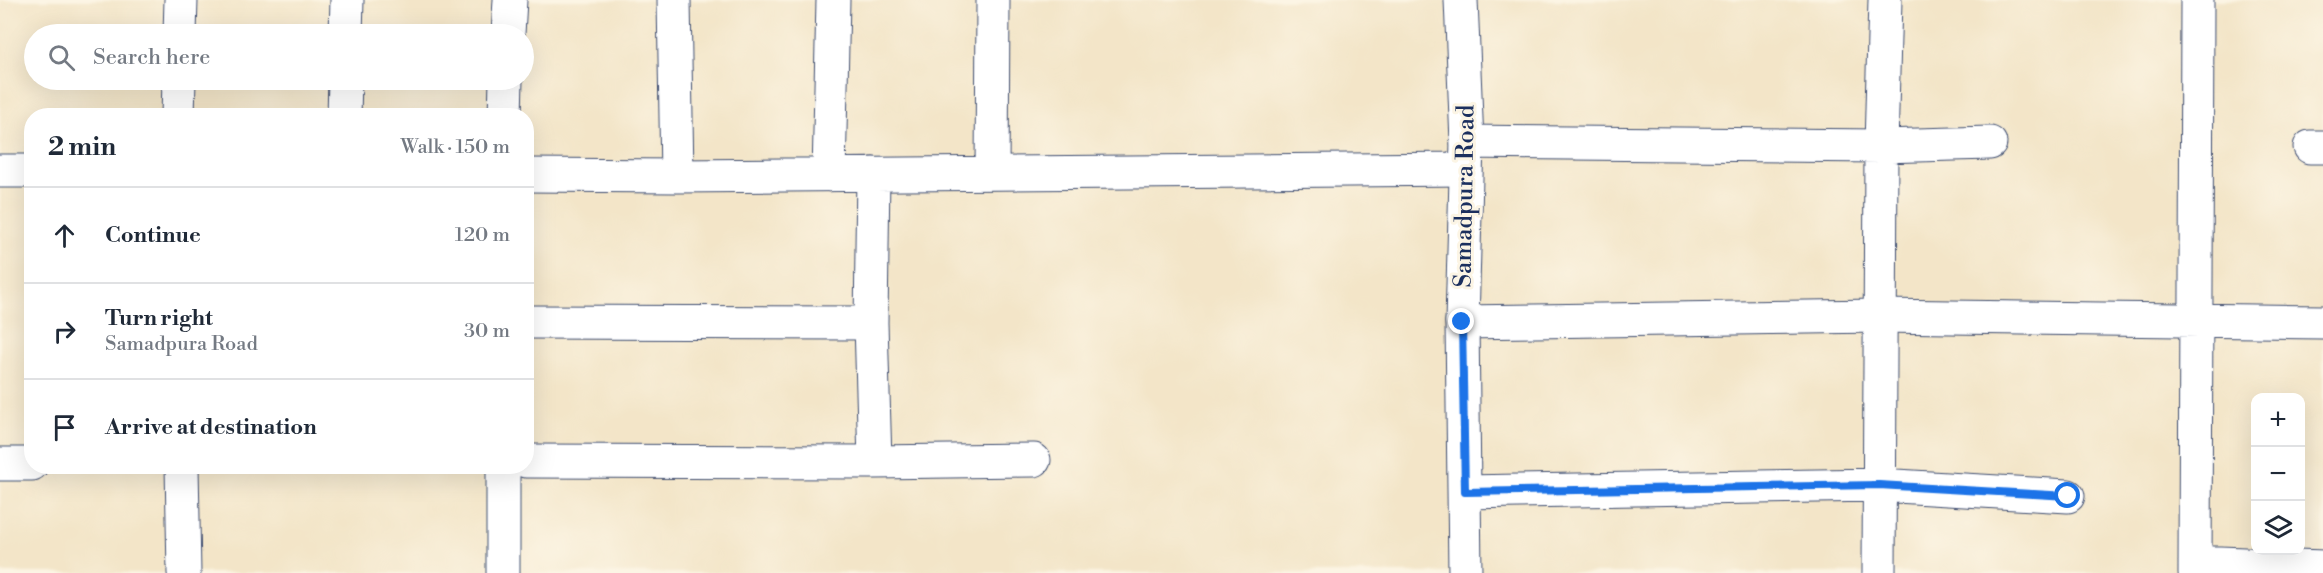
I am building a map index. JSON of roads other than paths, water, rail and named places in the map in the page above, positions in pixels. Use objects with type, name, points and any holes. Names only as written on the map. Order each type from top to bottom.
[{"type":"street","points":[[180,24],[181,0]]},
{"type":"street","points":[[346,24],[347,0]]},
{"type":"street","points":[[509,24],[510,0]]},
{"type":"street","points":[[674,0],[677,176]]},
{"type":"street","points":[[828,175],[833,0]]},
{"type":"street","points":[[992,173],[993,0]]},
{"type":"street","name":"Samadpura Road","points":[[1461,0],[1466,156],[1462,322],[1465,573]]},
{"type":"street","points":[[1879,573],[1881,146],[1885,0]]},
{"type":"street","points":[[2197,0],[2195,568],[2323,567]]},
{"type":"street","points":[[178,108],[179,90]]},
{"type":"street","points":[[344,108],[345,90]]},
{"type":"street","points":[[505,108],[506,90]]},
{"type":"street","points":[[534,175],[992,173],[1466,156],[1990,143]]},
{"type":"street","points":[[0,171],[24,171]]},
{"type":"street","points":[[873,174],[871,323],[875,462]]},
{"type":"street","points":[[1462,322],[1880,316],[2323,322]]},
{"type":"street","points":[[534,322],[871,323]]},
{"type":"street","points":[[534,461],[1034,460]]},
{"type":"street","points":[[0,464],[24,464]]},
{"type":"street","points":[[182,474],[184,573]]},
{"type":"street","points":[[503,474],[503,573]]},
{"type":"street","points":[[1465,492],[1879,485],[2068,496]]}]
